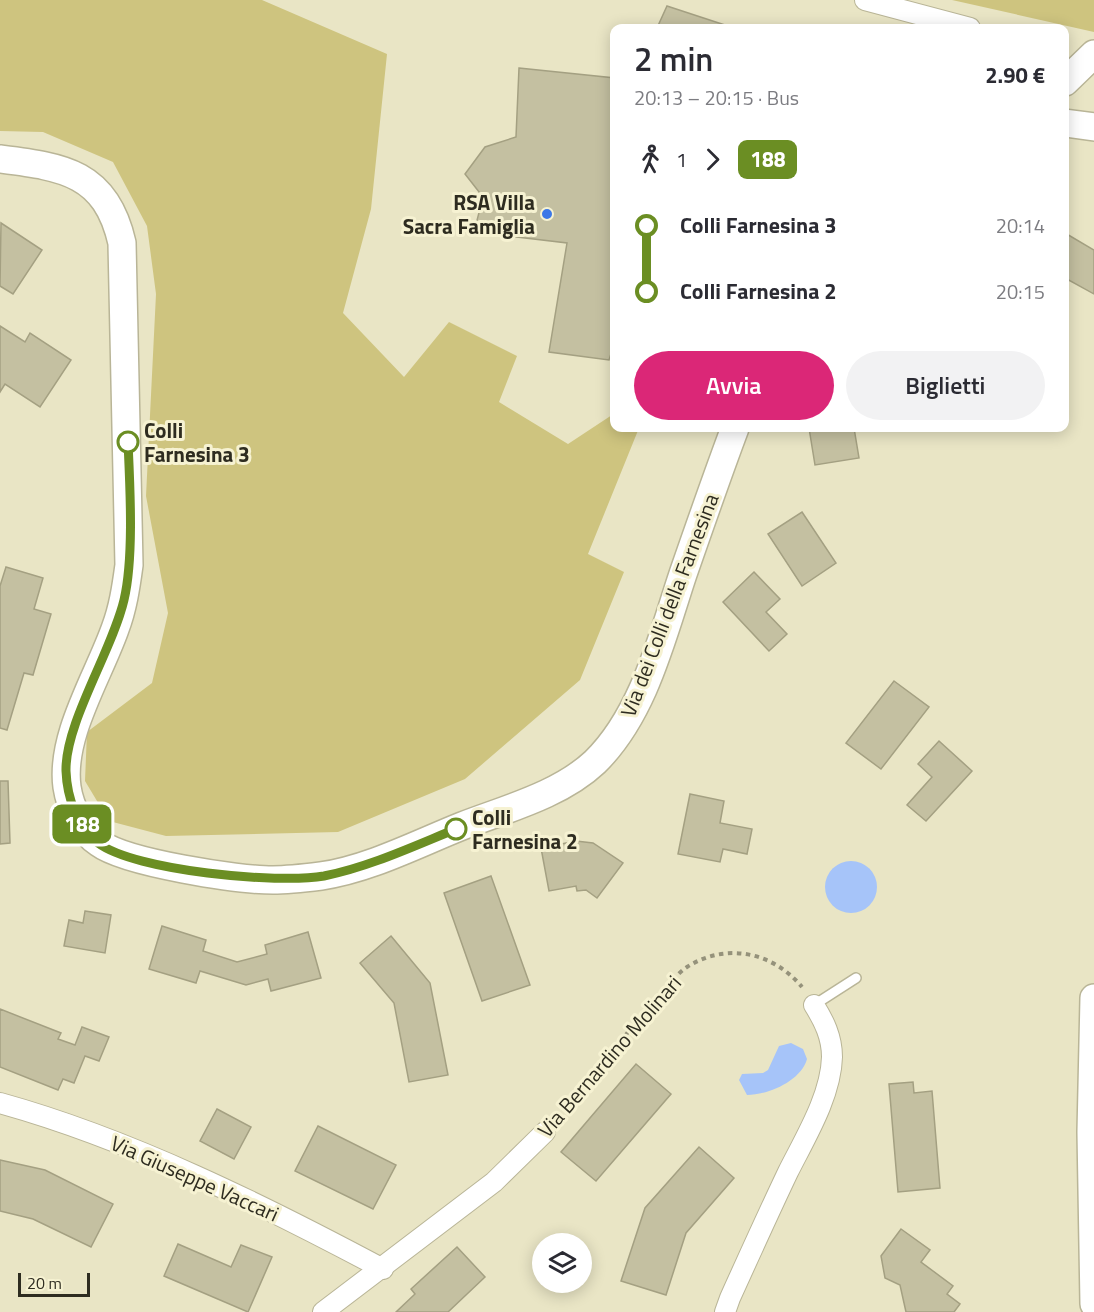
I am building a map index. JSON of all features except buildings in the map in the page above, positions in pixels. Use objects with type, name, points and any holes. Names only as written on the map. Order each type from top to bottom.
[{"type":"street","points":[[865,0],[955,24]]},
{"type":"street","points":[[1069,78],[1094,54]]},
{"type":"street","points":[[1069,124],[1094,127]]},
{"type":"street","name":"Via dei Colli della Farnesina","points":[[0,159],[57,167],[86,181],[98,190],[107,202],[119,227],[122,243],[129,565],[124,599],[115,629],[75,729],[66,769],[67,789],[79,820],[99,844],[119,854],[171,866],[260,879],[322,876],[352,868],[425,841],[554,789],[576,777],[610,746],[635,704],[653,661],[734,432]]},
{"type":"street","points":[[1094,998],[1090,1132],[1094,1304]]},
{"type":"street","points":[[725,1312],[817,1112],[829,1074],[832,1057],[830,1040],[826,1024],[814,1005]]},
{"type":"street","name":"Via Giuseppe Vaccari","points":[[0,1103],[53,1118],[116,1142],[284,1218],[383,1269]]},
{"type":"street","name":"Via Bernardino Molinari","points":[[323,1312],[383,1269],[494,1182],[545,1132]]},
{"type":"lane","points":[[814,1005],[856,978]]},
{"type":"path","name":"Via Bernardino Molinari","points":[[545,1132],[655,1000],[684,969],[701,959],[721,954],[749,953],[767,959],[792,975],[814,1005]]},
{"type":"shaded area","points":[[0,0],[262,0],[387,54],[371,209],[343,313],[404,377],[449,322],[517,356],[499,402],[568,444],[610,416],[610,432],[637,432],[588,554],[624,572],[580,680],[465,779],[338,832],[166,836],[109,821],[85,781],[87,732],[152,683],[168,613],[146,496],[156,294],[147,226],[113,162],[43,132],[0,131]]},
{"type":"shaded area","points":[[952,0],[1094,0],[1094,32],[1069,26],[1069,24],[1058,24]]},
{"type":"water","points":[[846,861],[856,861],[870,868],[877,887],[870,906],[856,913],[846,913],[836,909],[829,902],[825,892],[825,882],[829,872],[836,865]]},
{"type":"water","points":[[791,1043],[803,1049],[807,1059],[804,1067],[783,1085],[747,1095],[739,1080],[742,1074],[763,1073],[768,1070],[779,1046]]},
{"type":"bus line","name":"188","points":[[128,442],[129,565],[124,599],[115,629],[69,746],[66,769],[67,789],[79,820],[88,834],[99,844],[119,854],[203,871],[271,880],[322,876],[352,868],[456,829]]},
{"type":"place","name":"RSA Villa Sacra Famiglia","points":[[547,214]]},
{"type":"place","name":"Colli Farnesina 3","points":[[128,442]]},
{"type":"place","name":"Colli Farnesina 2","points":[[456,829]]}]
